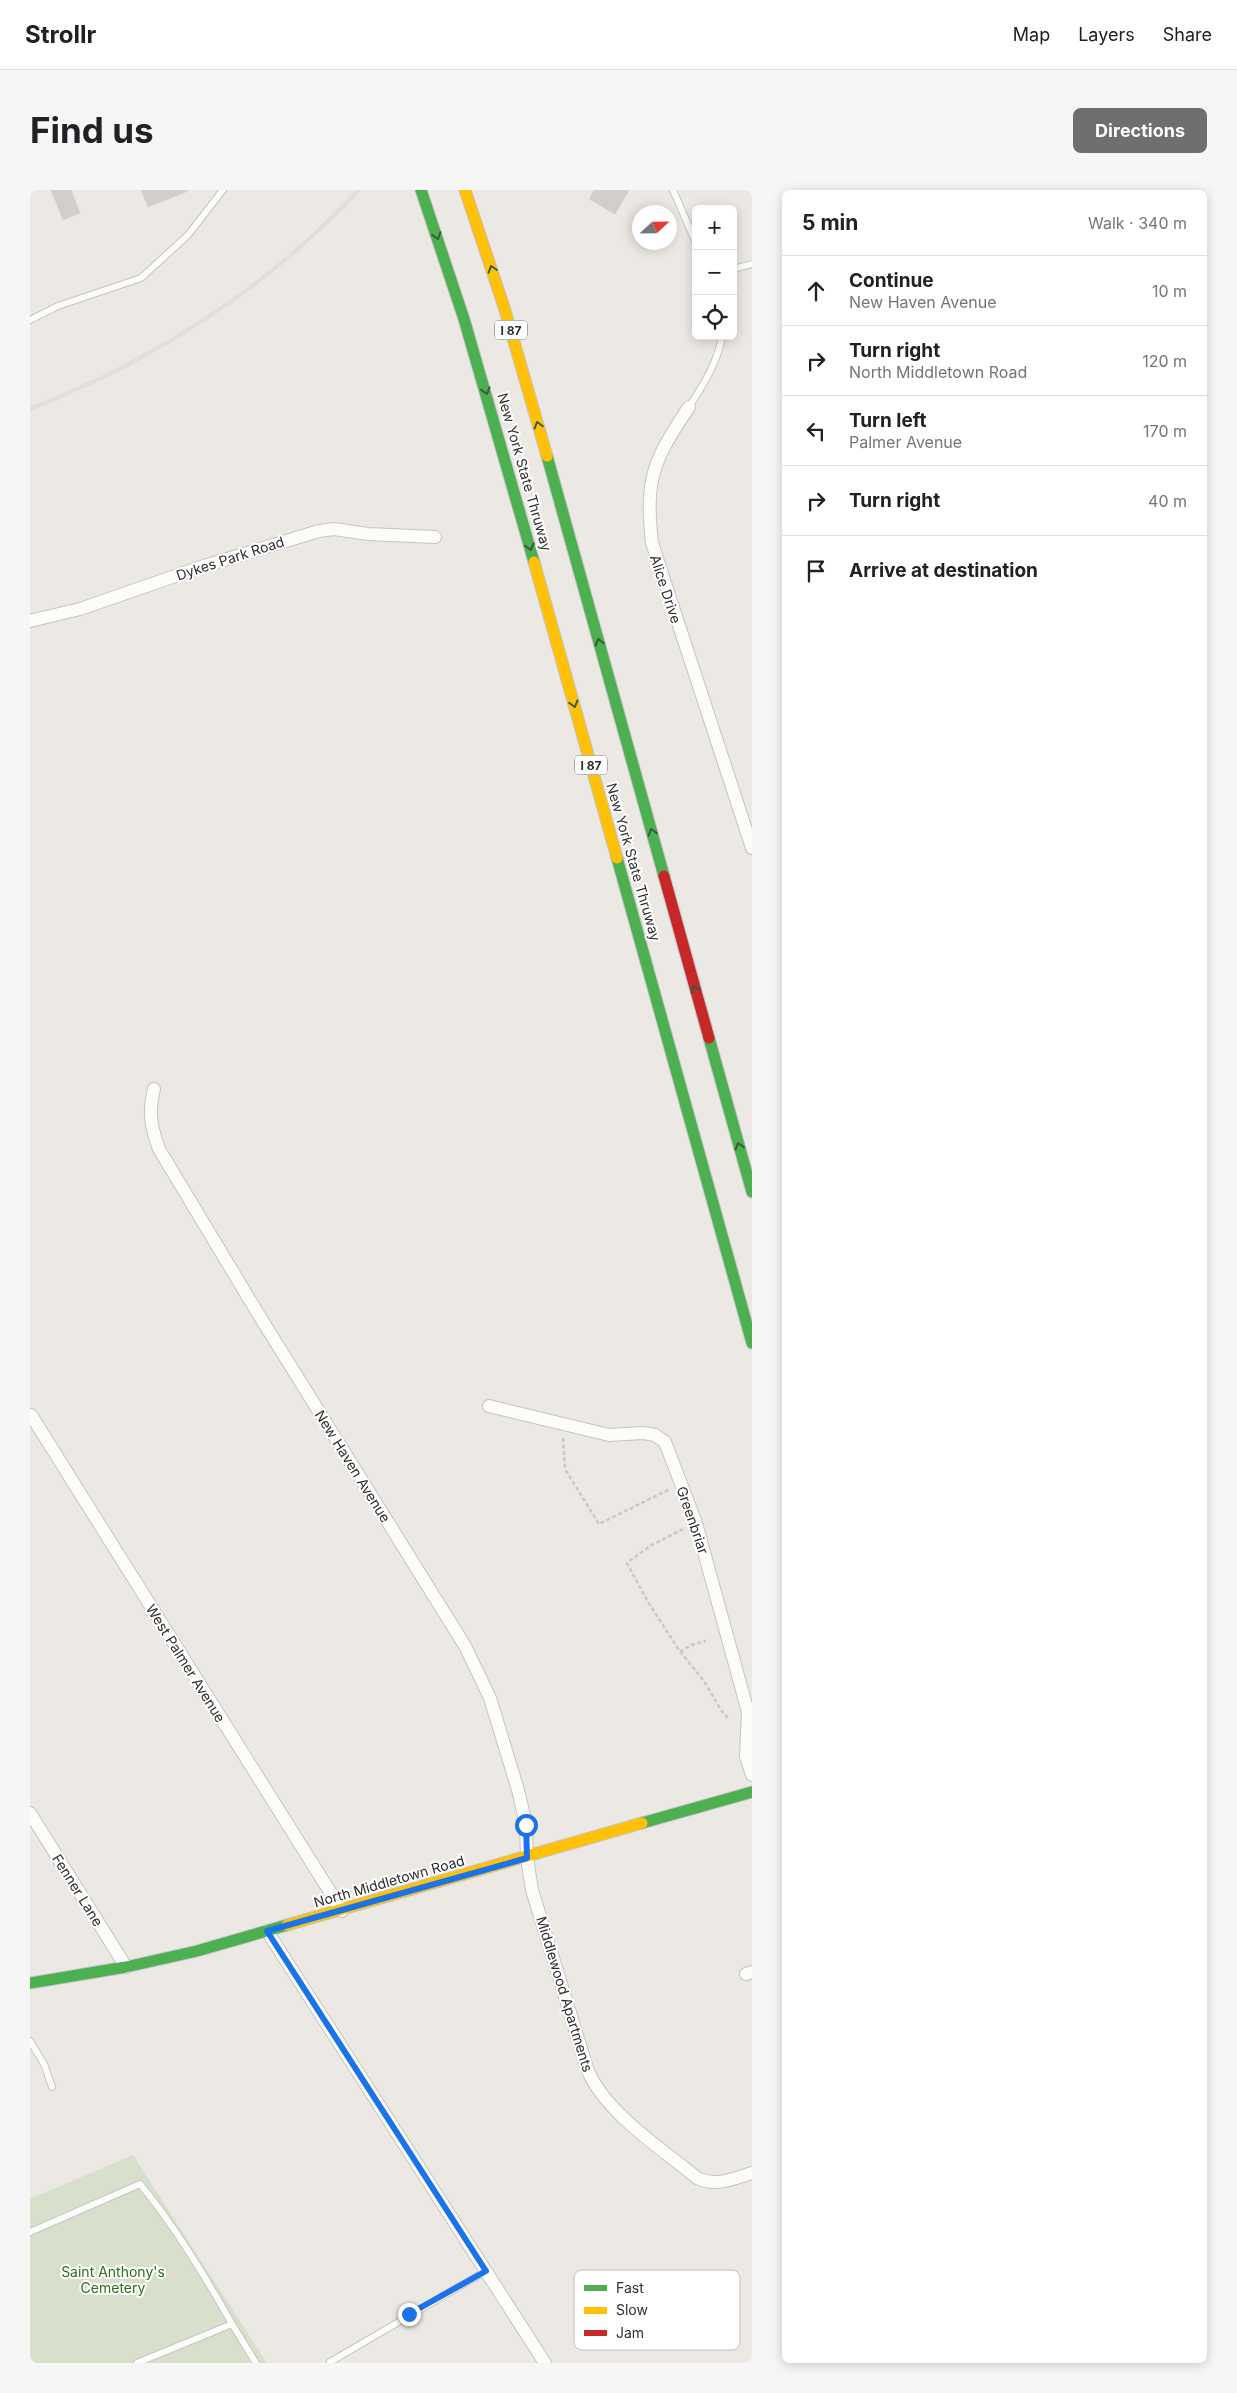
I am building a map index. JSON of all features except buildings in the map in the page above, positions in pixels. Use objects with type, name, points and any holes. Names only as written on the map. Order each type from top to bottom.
[{"type":"main road","name":"New York State Thruway","points":[[422,190],[497,428],[752,1343]]},
{"type":"main road","name":"New York State Thruway","points":[[465,190],[504,307],[536,417],[752,1192]]},
{"type":"main road","name":"North Middletown Road","points":[[30,1983],[126,1967],[197,1951],[752,1792]]},
{"type":"street","name":"Alice Drive","points":[[689,407],[663,446],[652,476],[648,507],[652,543],[752,848]]},
{"type":"street","name":"Dykes Park Road","points":[[30,621],[80,609],[213,563],[320,531],[334,529],[368,534],[435,537]]},
{"type":"street","name":"New Haven Avenue","points":[[154,1089],[150,1105],[150,1123],[159,1149],[263,1321],[465,1646],[490,1698],[518,1790],[526,1825],[527,1858]]},
{"type":"street","name":"Greenbriar","points":[[489,1406],[609,1435],[643,1433],[655,1435],[665,1442],[696,1523],[748,1712],[746,1756],[752,1775]]},
{"type":"street","name":"West Palmer Avenue","points":[[31,1415],[342,1911]]},
{"type":"street","name":"Fenner Lane","points":[[30,1813],[126,1967]]},
{"type":"street","name":"Middlewood Apartments","points":[[527,1858],[532,1890],[588,2071],[598,2091],[613,2108],[697,2178],[708,2184],[752,2173]]},
{"type":"street","points":[[267,1931],[545,2363]]},
{"type":"lane","points":[[30,320],[58,306],[140,278],[188,235],[223,190]]},
{"type":"lane","points":[[673,190],[692,234]]},
{"type":"lane","points":[[737,268],[752,264]]},
{"type":"lane","name":"Alice Drive","points":[[689,407],[706,382],[721,340]]},
{"type":"lane","points":[[30,2041],[44,2064],[52,2087]]},
{"type":"lane","points":[[30,2232],[140,2184],[152,2198],[214,2292],[256,2363]]},
{"type":"lane","points":[[330,2362],[486,2271]]},
{"type":"lane","points":[[137,2363],[232,2324]]},
{"type":"path","points":[[563,1424],[562,1449],[565,1469],[599,1524],[681,1484]]},
{"type":"path","points":[[696,1523],[650,1546],[627,1563],[648,1602],[680,1652],[704,1681],[721,1710],[728,1718]]},
{"type":"path","points":[[680,1652],[691,1645],[706,1641]]},
{"type":"green space","name":"Saint Anthony's Cemetery","points":[[133,2155],[267,2363],[30,2363],[30,2199]]},
{"type":"railway","points":[[30,409],[76,390],[121,368],[207,318],[286,259],[324,226],[359,190]]},
{"type":"traffic: fast","points":[[421,190],[464,319],[534,562]]},
{"type":"traffic: fast","points":[[547,456],[664,876]]},
{"type":"traffic: fast","points":[[617,858],[752,1343]]},
{"type":"traffic: fast","points":[[709,1038],[752,1192]]},
{"type":"traffic: fast","points":[[642,1823],[752,1792]]},
{"type":"traffic: fast","points":[[30,1983],[126,1967],[197,1951],[287,1925]]},
{"type":"traffic: slow","points":[[465,190],[504,307],[547,456]]},
{"type":"traffic: slow","points":[[534,562],[617,858]]},
{"type":"traffic: slow","points":[[287,1925],[642,1823]]},
{"type":"traffic: jam","points":[[664,876],[709,1038]]},
{"type":"route","points":[[409,2314],[486,2271],[267,1931],[527,1858],[526,1825]]}]
